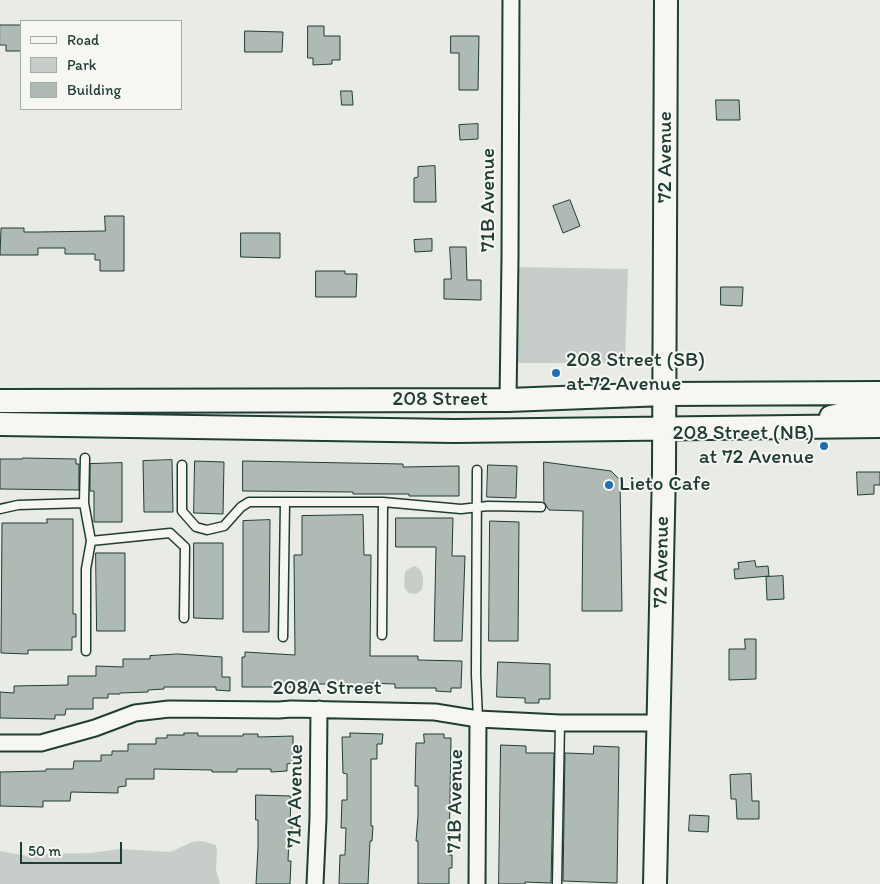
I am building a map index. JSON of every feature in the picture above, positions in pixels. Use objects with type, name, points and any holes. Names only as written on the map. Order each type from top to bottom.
[{"type":"main road","name":"72 Avenue","points":[[655,884],[665,394],[666,0]]},
{"type":"main road","name":"208 Street","points":[[0,402],[508,400],[665,394],[880,393]]},
{"type":"main road","points":[[454,431],[477,427],[504,415],[516,413],[641,408],[652,405],[665,394]]},
{"type":"main road","points":[[664,429],[704,417],[821,418],[880,406]]},
{"type":"main road","name":"208 Street","points":[[0,424],[454,431],[880,426]]},
{"type":"street","name":"71B Avenue","points":[[508,400],[511,0]]},
{"type":"street","name":"208A Street","points":[[0,744],[41,743],[95,728],[135,713],[169,709],[319,709],[435,712],[478,719],[560,723],[658,723]]},
{"type":"street","name":"71A Avenue","points":[[315,884],[319,709]]},
{"type":"street","name":"71B Avenue","points":[[477,884],[478,719]]},
{"type":"lane","points":[[85,458],[84,503],[91,541],[86,569],[86,650]]},
{"type":"lane","points":[[182,465],[182,511],[196,527],[207,530],[224,526],[241,507],[249,502],[383,502],[461,508],[541,507]]},
{"type":"lane","points":[[477,470],[476,674],[478,719]]},
{"type":"lane","points":[[283,637],[285,502]]},
{"type":"lane","points":[[382,635],[383,502]]},
{"type":"lane","points":[[0,509],[18,504],[84,503]]},
{"type":"lane","points":[[91,541],[170,534],[185,548],[184,618]]},
{"type":"lane","points":[[557,884],[560,723]]},
{"type":"green space","points":[[515,267],[628,269],[625,363],[515,363]]},
{"type":"green space","points":[[414,566],[420,570],[423,579],[422,590],[416,594],[408,593],[404,587],[405,571]]},
{"type":"green space","points":[[202,841],[216,845],[216,870],[220,884],[0,884],[0,851],[28,856],[90,853],[120,849],[170,852],[192,842]]},
{"type":"building","points":[[0,25],[20,25],[20,51],[6,51],[6,45],[0,45]]},
{"type":"building","points":[[308,26],[324,26],[324,36],[340,36],[340,60],[332,60],[332,64],[313,65],[313,58],[308,58]]},
{"type":"building","points":[[245,31],[283,32],[282,52],[245,52]]},
{"type":"building","points":[[451,36],[479,36],[478,90],[459,90],[459,53],[451,53]]},
{"type":"building","points":[[341,91],[352,91],[353,105],[342,105]]},
{"type":"building","points":[[716,100],[739,100],[740,120],[717,120]]},
{"type":"building","points":[[478,124],[478,139],[460,140],[459,125]]},
{"type":"building","points":[[435,166],[436,202],[414,202],[414,178],[418,177],[418,167]]},
{"type":"building","points":[[570,200],[580,226],[563,233],[553,206]]},
{"type":"building","points":[[105,216],[124,216],[124,271],[100,271],[100,260],[95,260],[95,254],[65,254],[65,248],[38,248],[38,255],[0,255],[1,228],[24,228],[24,232],[105,231]]},
{"type":"building","points":[[241,233],[280,233],[280,258],[241,257]]},
{"type":"building","points":[[432,239],[432,251],[415,252],[414,240]]},
{"type":"building","points":[[450,247],[466,247],[467,280],[481,280],[481,300],[444,299],[444,279],[451,279]]},
{"type":"building","points":[[316,271],[345,271],[345,274],[357,274],[356,297],[316,297]]},
{"type":"building","points":[[721,287],[743,287],[742,306],[721,305]]},
{"type":"building","points":[[0,459],[76,459],[76,464],[79,464],[79,490],[0,489]]},
{"type":"building","points":[[172,460],[173,512],[144,512],[143,461]]},
{"type":"building","points":[[195,461],[224,462],[223,514],[194,513]]},
{"type":"building","points":[[243,461],[403,464],[403,467],[459,466],[459,496],[353,494],[353,492],[243,491]]},
{"type":"building","points":[[544,462],[611,471],[620,480],[622,611],[582,611],[583,511],[549,510],[544,502]]},
{"type":"building","points":[[122,463],[122,522],[94,522],[94,491],[90,491],[90,464]]},
{"type":"building","points":[[488,465],[517,466],[516,498],[487,497]]},
{"type":"building","points":[[857,472],[880,472],[880,485],[874,485],[874,494],[858,495]]},
{"type":"building","points":[[363,515],[364,555],[371,555],[370,656],[418,656],[418,660],[462,661],[461,688],[451,688],[451,692],[436,691],[436,688],[395,688],[395,684],[367,683],[367,688],[339,687],[339,684],[313,684],[313,687],[242,687],[242,657],[245,657],[245,652],[295,655],[294,555],[302,555],[302,516]]},
{"type":"building","points":[[396,518],[453,518],[452,556],[465,556],[462,641],[434,641],[436,547],[396,547]]},
{"type":"building","points":[[47,519],[73,519],[73,614],[76,614],[76,637],[72,637],[72,650],[28,650],[28,654],[1,653],[2,523],[47,523]]},
{"type":"building","points":[[270,520],[269,632],[243,632],[243,521]]},
{"type":"building","points":[[490,521],[519,522],[518,641],[489,641]]},
{"type":"building","points":[[194,543],[223,543],[223,619],[194,618]]},
{"type":"building","points":[[96,553],[125,553],[125,631],[97,631]]},
{"type":"building","points":[[755,561],[756,567],[768,566],[769,576],[735,579],[734,569],[739,569],[738,563]]},
{"type":"building","points":[[783,576],[784,599],[767,600],[766,577]]},
{"type":"building","points":[[745,639],[756,639],[756,679],[729,680],[729,649],[745,649]]},
{"type":"building","points":[[178,654],[222,657],[222,677],[230,677],[230,691],[216,690],[216,687],[164,687],[164,689],[148,690],[148,692],[108,694],[108,698],[93,698],[93,709],[66,709],[65,715],[55,715],[55,719],[0,718],[0,692],[14,693],[14,686],[68,685],[68,676],[96,676],[96,666],[123,667],[123,659],[150,659],[150,656]]},
{"type":"building","points":[[498,662],[550,664],[550,699],[539,699],[539,703],[525,703],[525,698],[497,697]]},
{"type":"building","points":[[184,733],[198,733],[198,736],[258,734],[258,737],[293,736],[293,763],[287,764],[287,771],[271,772],[271,769],[237,769],[237,772],[212,772],[212,770],[154,769],[154,779],[126,779],[126,786],[118,787],[118,793],[71,792],[70,801],[43,801],[43,807],[0,806],[0,772],[73,769],[74,761],[101,761],[101,755],[112,755],[112,751],[128,751],[128,744],[156,744],[156,738],[167,738],[167,735],[184,735]]},
{"type":"building","points":[[350,733],[383,734],[382,744],[377,744],[377,759],[371,759],[371,826],[373,826],[372,841],[370,841],[368,884],[339,884],[340,855],[345,855],[346,828],[341,828],[342,800],[347,800],[347,774],[343,773],[342,737],[350,737]]},
{"type":"building","points":[[424,734],[444,734],[444,738],[451,738],[449,855],[452,855],[452,868],[449,868],[449,884],[418,884],[418,841],[416,841],[418,786],[415,786],[416,743],[424,743]]},
{"type":"building","points":[[501,745],[526,746],[526,753],[554,753],[551,883],[499,884]]},
{"type":"building","points":[[594,746],[619,747],[617,883],[563,881],[565,753],[593,754]]},
{"type":"building","points":[[751,774],[752,801],[759,801],[759,819],[737,819],[736,799],[731,799],[730,775]]},
{"type":"building","points":[[256,795],[291,796],[290,823],[292,823],[292,838],[289,838],[288,861],[291,861],[290,884],[256,884],[258,820],[256,820]]},
{"type":"building","points":[[690,815],[709,816],[708,832],[689,831]]},
{"type":"place","name":"208 Street (SB) at 72 Avenue","points":[[556,373]]},
{"type":"place","name":"208 Street (NB) at 72 Avenue","points":[[824,446]]},
{"type":"place","name":"Lieto Cafe","points":[[609,485]]}]
